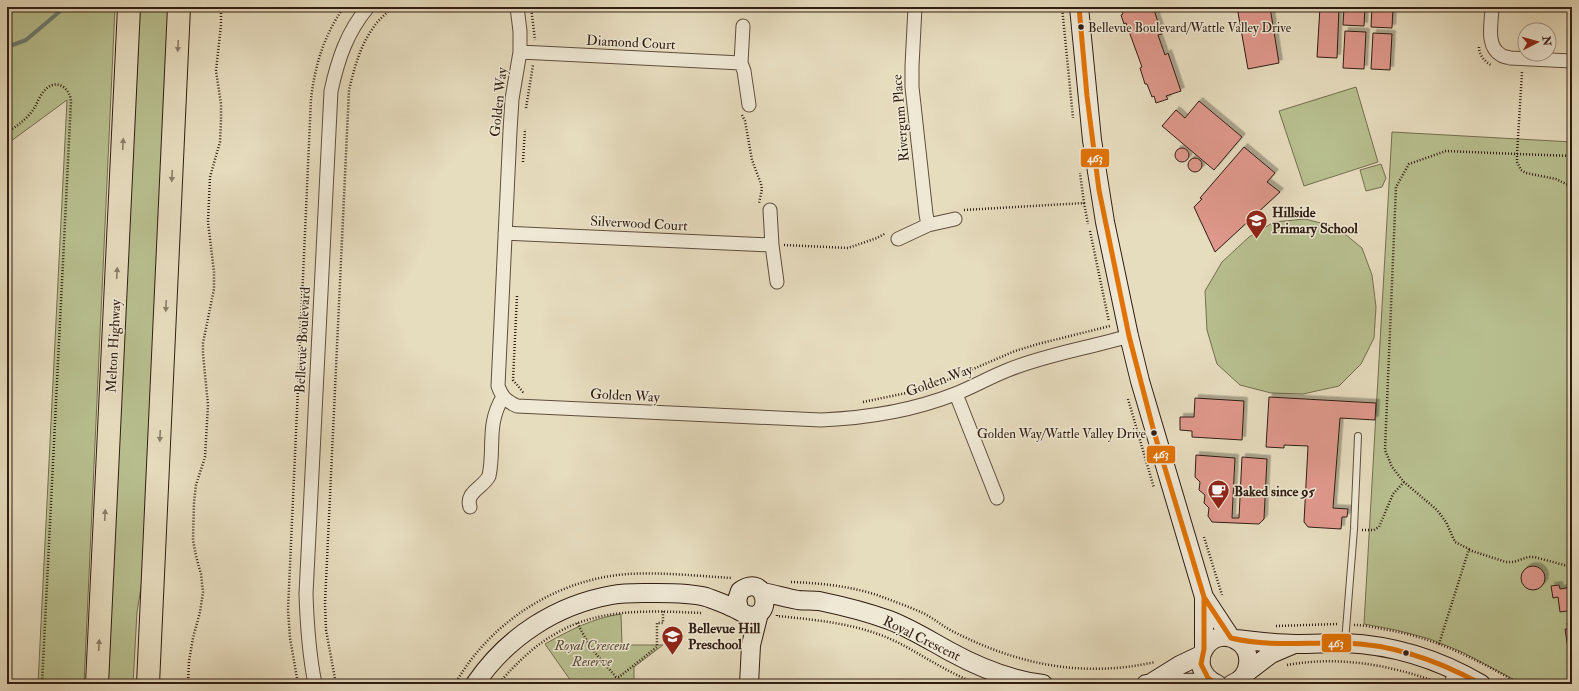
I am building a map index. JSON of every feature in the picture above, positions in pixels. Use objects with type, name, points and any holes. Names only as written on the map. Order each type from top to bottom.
[{"type":"highway","name":"Melton Highway","points":[[97,684],[129,7]]},
{"type":"highway","points":[[148,684],[179,7]]},
{"type":"highway","points":[[153,578],[160,625],[159,684]]},
{"type":"street","name":"Bellevue Boulevard","points":[[316,684],[311,662],[307,631],[306,594],[331,91],[343,47],[352,29],[368,7]]},
{"type":"street","name":"Golden Way","points":[[517,7],[520,31],[520,52],[512,99],[498,386],[507,402],[517,406],[821,420],[851,419],[922,406],[956,394],[1008,370],[1046,357],[1129,336]]},
{"type":"street","name":"Rivergum Place","points":[[915,7],[912,87],[928,225]]},
{"type":"street","points":[[1079,7],[1087,96],[1098,183],[1129,336],[1154,432],[1204,597],[1233,639],[1242,644],[1246,650],[1248,665],[1240,680]]},
{"type":"street","points":[[1492,7],[1491,39],[1494,49],[1501,55],[1517,59]]},
{"type":"street","points":[[743,26],[741,63],[744,71],[748,101]]},
{"type":"street","name":"Diamond Court","points":[[520,52],[741,63]]},
{"type":"street","points":[[1557,61],[1572,62]]},
{"type":"street","points":[[770,214],[772,245],[778,282]]},
{"type":"street","points":[[895,234],[928,225],[959,214]]},
{"type":"street","name":"Silverwood Court","points":[[505,232],[772,245]]},
{"type":"street","points":[[956,394],[997,498]]},
{"type":"street","points":[[470,507],[468,502],[469,497],[486,482],[489,476],[493,419],[496,407],[503,397]]},
{"type":"street","name":"Royal Crescent","points":[[740,591],[750,586],[762,592],[799,600],[817,601],[839,605],[890,621],[916,632],[978,665],[1018,679],[1043,684]]},
{"type":"street","points":[[705,605],[740,591]]},
{"type":"street","points":[[740,591],[737,600],[761,613]]},
{"type":"street","points":[[748,684],[751,645],[765,602],[762,592]]},
{"type":"street","points":[[475,684],[504,649],[539,622],[561,611],[589,600],[612,595],[665,593],[705,605],[761,613]]},
{"type":"street","points":[[1204,597],[1202,670],[1206,677],[1214,683]]},
{"type":"street","name":"Royal Crescent","points":[[761,613],[799,600]]},
{"type":"street","points":[[1149,684],[1202,652],[1209,642],[1216,638],[1223,637],[1272,648],[1294,644],[1344,643],[1406,652],[1453,677],[1481,684]]},
{"type":"street","points":[[1240,680],[1272,648]]},
{"type":"street","points":[[1149,684],[1214,683]]},
{"type":"lane","points":[[1344,643],[1354,530],[1358,436]]},
{"type":"path","points":[[188,684],[190,654],[200,612],[202,592],[201,574],[193,540],[194,502],[196,485],[205,456],[208,411],[203,343],[214,289],[214,272],[208,222],[210,177],[220,142],[221,104],[216,71],[221,25],[221,7]]},
{"type":"path","points":[[298,684],[290,638],[288,610],[311,99],[314,74],[323,45],[344,7]]},
{"type":"path","points":[[336,684],[326,630],[325,603],[349,90],[362,48],[373,28],[392,7]]},
{"type":"path","points":[[525,113],[534,53],[532,7]]},
{"type":"path","points":[[1062,7],[1073,119]]},
{"type":"path","points":[[1523,62],[1517,162],[1521,170],[1556,179],[1572,187]]},
{"type":"path","points":[[7,132],[28,116],[44,90],[49,86],[63,86],[70,94],[71,101],[42,684]]},
{"type":"path","points":[[748,101],[740,98],[738,104],[745,121],[752,160],[761,184],[762,189],[759,202],[760,214],[762,218],[770,214]]},
{"type":"path","points":[[523,165],[525,128]]},
{"type":"path","points":[[1572,156],[1446,151],[1409,164],[1396,188],[1385,450],[1392,467],[1404,482],[1437,510],[1446,522],[1455,542],[1469,550],[1506,562],[1514,562],[1528,557],[1534,557],[1572,567]]},
{"type":"path","points":[[959,214],[1084,203],[1080,172]]},
{"type":"path","points":[[772,245],[848,248],[877,238],[895,234]]},
{"type":"path","points":[[517,289],[513,380],[523,392],[531,392]]},
{"type":"path","points":[[857,403],[916,391],[943,382],[1015,351],[1110,326]]},
{"type":"path","points":[[1354,530],[1374,530],[1379,527],[1393,494],[1404,482]]},
{"type":"path","points":[[1203,534],[1223,598]]},
{"type":"path","points":[[1439,644],[1469,550]]},
{"type":"path","points":[[498,684],[517,663],[535,647],[555,633],[577,623],[598,616],[616,613],[664,612],[705,605]]},
{"type":"path","points":[[577,623],[591,648],[616,677],[619,677],[657,647],[657,623],[663,623],[664,612]]},
{"type":"path","points":[[761,613],[838,623],[867,631],[899,643],[964,678],[979,684]]},
{"type":"path","points":[[1434,681],[1396,668],[1371,664],[1322,661],[1276,667],[1270,627],[1359,625],[1396,631],[1425,638],[1467,655],[1520,684]]},
{"type":"green space","points":[[7,7],[115,7],[84,684],[38,684],[67,100],[7,144]]},
{"type":"green space","points":[[137,7],[172,7],[145,563],[137,612],[133,684],[105,684]]},
{"type":"green space","points":[[1356,87],[1378,162],[1304,186],[1279,111]]},
{"type":"green space","points":[[1392,132],[1572,142],[1572,684],[1522,684],[1462,652],[1430,639],[1396,630],[1364,624]]},
{"type":"green space","points":[[1381,164],[1386,178],[1382,187],[1366,191],[1360,170]]},
{"type":"green space","points":[[1305,219],[1325,224],[1340,230],[1362,248],[1372,275],[1376,307],[1374,338],[1361,364],[1339,386],[1303,394],[1271,393],[1240,385],[1217,364],[1207,330],[1205,291],[1222,262],[1249,237],[1274,222]]},
{"type":"green space","name":"Royal Crescent Reserve","points":[[621,614],[622,645],[663,645],[634,667],[634,684],[573,684],[545,644],[582,625],[601,618]]},
{"type":"building","points":[[1120,7],[1153,7],[1162,34],[1158,35],[1165,55],[1168,53],[1181,91],[1166,96],[1168,99],[1156,103],[1154,96],[1152,97],[1147,84],[1145,84],[1140,68],[1142,67],[1126,23],[1124,24],[1121,15],[1123,14]]},
{"type":"building","points":[[1237,7],[1270,7],[1279,63],[1248,69]]},
{"type":"building","points":[[1320,7],[1339,7],[1337,58],[1317,57]]},
{"type":"building","points":[[1344,7],[1365,7],[1364,26],[1343,25]]},
{"type":"building","points":[[1372,7],[1393,7],[1392,28],[1371,27]]},
{"type":"building","points":[[1345,31],[1366,32],[1364,69],[1343,68]]},
{"type":"building","points":[[1373,33],[1392,34],[1390,70],[1371,69]]},
{"type":"building","points":[[1199,101],[1242,137],[1214,170],[1162,126],[1176,110],[1185,118]]},
{"type":"building","points":[[1244,147],[1275,173],[1267,182],[1280,192],[1215,252],[1194,207]]},
{"type":"building","points":[[1179,148],[1185,148],[1189,152],[1189,158],[1185,162],[1179,162],[1175,158],[1175,152]]},
{"type":"building","points":[[1192,158],[1198,158],[1202,162],[1202,168],[1198,172],[1192,172],[1188,168],[1188,162]]},
{"type":"building","points":[[1269,397],[1376,403],[1375,420],[1340,418],[1333,508],[1348,509],[1347,517],[1342,517],[1341,529],[1308,527],[1304,522],[1308,446],[1284,445],[1284,448],[1266,447]]},
{"type":"building","points":[[1195,398],[1244,401],[1242,440],[1192,437],[1192,431],[1180,430],[1180,417],[1194,417]]},
{"type":"building","points":[[1196,455],[1235,458],[1232,518],[1239,518],[1242,457],[1267,459],[1264,519],[1259,524],[1212,522],[1208,516],[1209,508],[1204,503],[1205,495],[1199,490],[1200,482],[1195,477]]},
{"type":"building","points":[[1533,566],[1541,570],[1545,578],[1541,586],[1533,590],[1525,586],[1521,578],[1525,570]]},
{"type":"building","points":[[1559,585],[1560,589],[1572,587],[1572,648],[1568,648],[1565,629],[1568,629],[1567,623],[1570,623],[1567,611],[1560,612],[1558,597],[1553,598],[1551,586]]},
{"type":"waterway","points":[[7,47],[26,40],[65,7]]},
{"type":"transit line","name":"463","points":[[1079,7],[1087,96],[1099,190],[1129,336],[1154,432],[1204,597],[1231,638],[1245,641],[1273,643],[1362,644],[1398,650],[1432,661],[1481,684]]},
{"type":"transit line","name":"463","points":[[1201,587],[1204,597],[1204,649],[1201,664],[1208,678],[1217,684]]},
{"type":"place","name":"Bellevue Boulevard/Wattle Valley Drive","points":[[1081,27]]},
{"type":"place","name":"Hillside Primary School","points":[[1256,240]]},
{"type":"place","name":"Golden Way/Wattle Valley Drive","points":[[1154,433]]},
{"type":"place","name":"Baked since 95","points":[[1218,510]]},
{"type":"place","name":"Bellevue Hill Preschool","points":[[673,656]]}]
